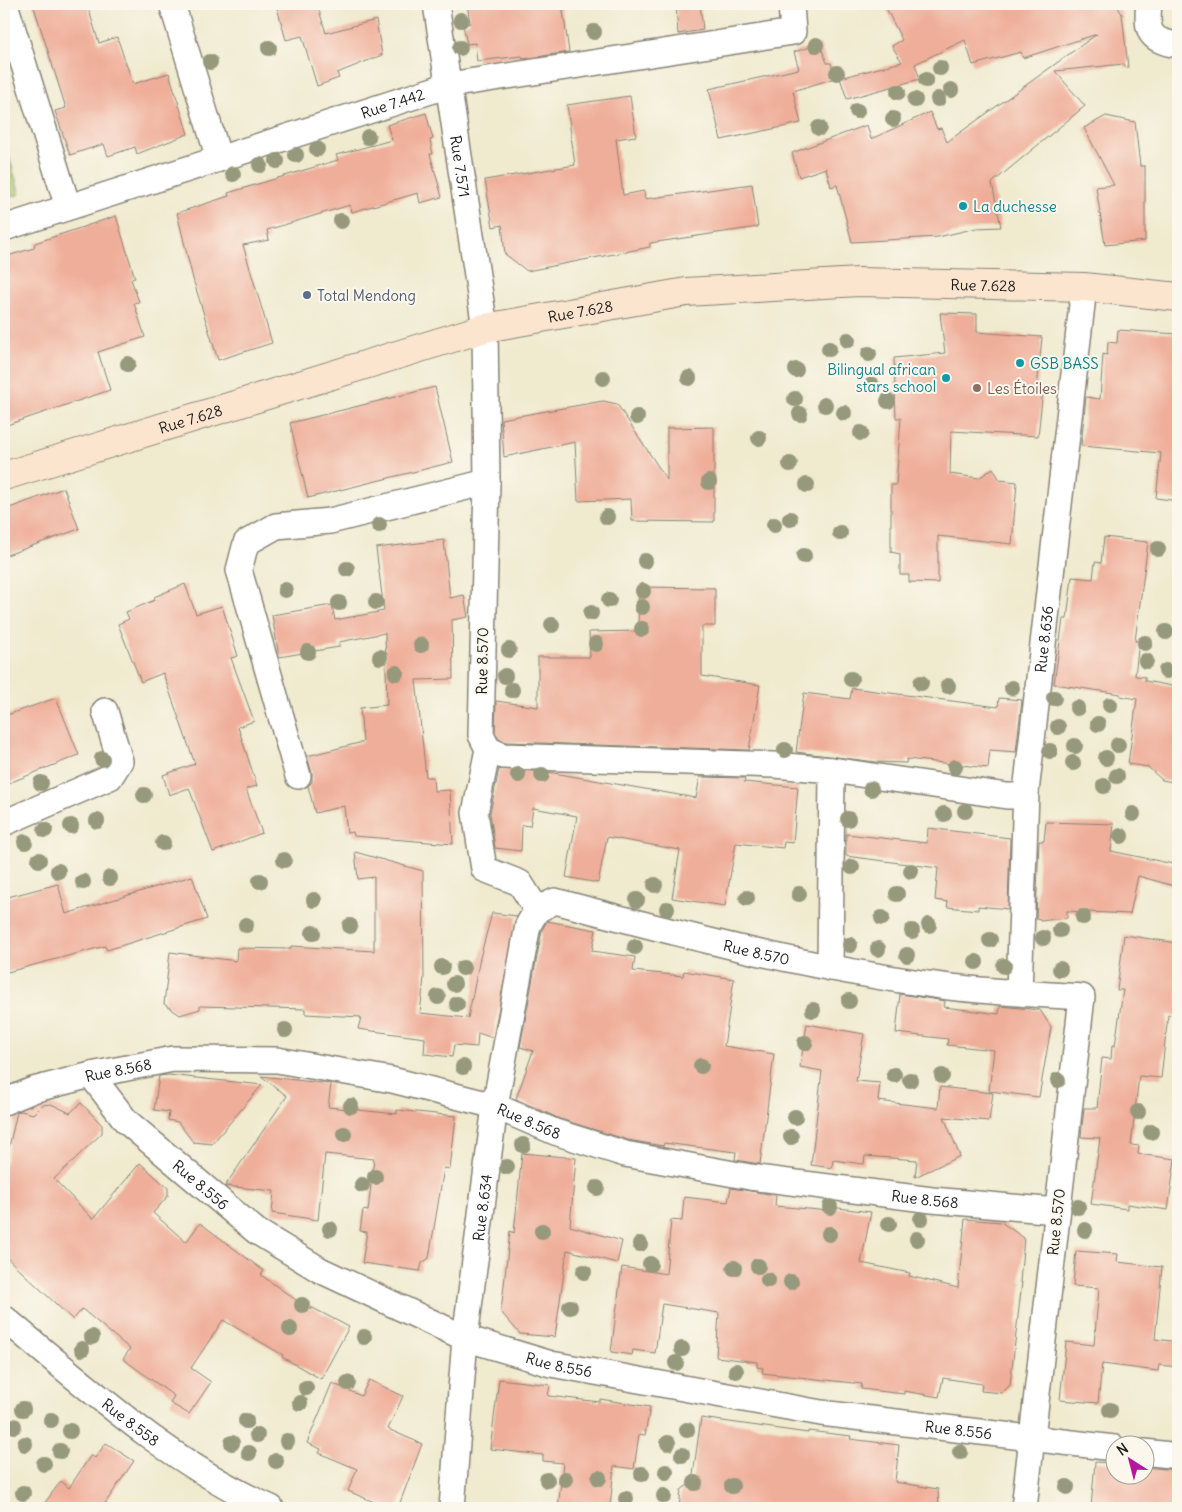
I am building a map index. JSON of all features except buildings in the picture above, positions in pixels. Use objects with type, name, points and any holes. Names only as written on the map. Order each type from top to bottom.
[{"type":"main road","name":"Rue 7.628","points":[[4,476],[485,328],[686,292],[858,282],[1084,287],[1178,297]]},
{"type":"street","points":[[5,4],[68,207]]},
{"type":"street","points":[[172,4],[219,159]]},
{"type":"street","name":"Rue 7.571","points":[[436,4],[485,328]]},
{"type":"street","name":"Rue 7.442","points":[[4,228],[449,85],[794,32],[791,4]]},
{"type":"street","points":[[1149,4],[1147,24],[1152,35],[1162,43],[1178,45]]},
{"type":"street","name":"Rue 8.636","points":[[1018,992],[1026,792],[1084,287]]},
{"type":"street","name":"Rue 8.570","points":[[485,328],[487,482],[480,735],[488,749]]},
{"type":"street","points":[[298,776],[239,570],[246,544],[276,526],[330,521],[487,482]]},
{"type":"street","points":[[4,823],[110,777],[120,761],[105,711]]},
{"type":"street","points":[[537,910],[520,883],[484,869],[475,813],[488,749],[502,756],[774,765],[832,770],[1007,796],[1020,796],[1026,792]]},
{"type":"street","points":[[830,968],[832,770]]},
{"type":"street","name":"Rue 8.570","points":[[537,910],[555,901],[657,929],[830,968],[943,986],[1082,997],[1024,1508]]},
{"type":"street","name":"Rue 8.634","points":[[452,1508],[465,1338],[495,1106],[528,925],[537,910]]},
{"type":"street","name":"Rue 8.568","points":[[4,1102],[33,1090],[90,1075],[173,1059],[277,1060],[392,1080],[495,1106],[555,1132],[626,1154],[740,1176],[932,1200],[1057,1211]]},
{"type":"street","name":"Rue 8.556","points":[[90,1075],[126,1121],[256,1230],[320,1270],[465,1338],[551,1364],[821,1414],[1104,1447]]},
{"type":"street","name":"Rue 8.558","points":[[4,1318],[118,1412],[177,1455],[250,1499],[271,1508]]},
{"type":"street","points":[[1154,1453],[1178,1456]]},
{"type":"green space","points":[[4,139],[20,194],[4,199]]},
{"type":"place","name":"La duchesse","points":[[963,206]]},
{"type":"place","name":"Total Mendong","points":[[307,295]]},
{"type":"place","name":"GSB BASS","points":[[1020,363]]},
{"type":"place","name":"Bilingual african stars school","points":[[946,378]]},
{"type":"place","name":"Les Étoiles","points":[[977,388]]}]
